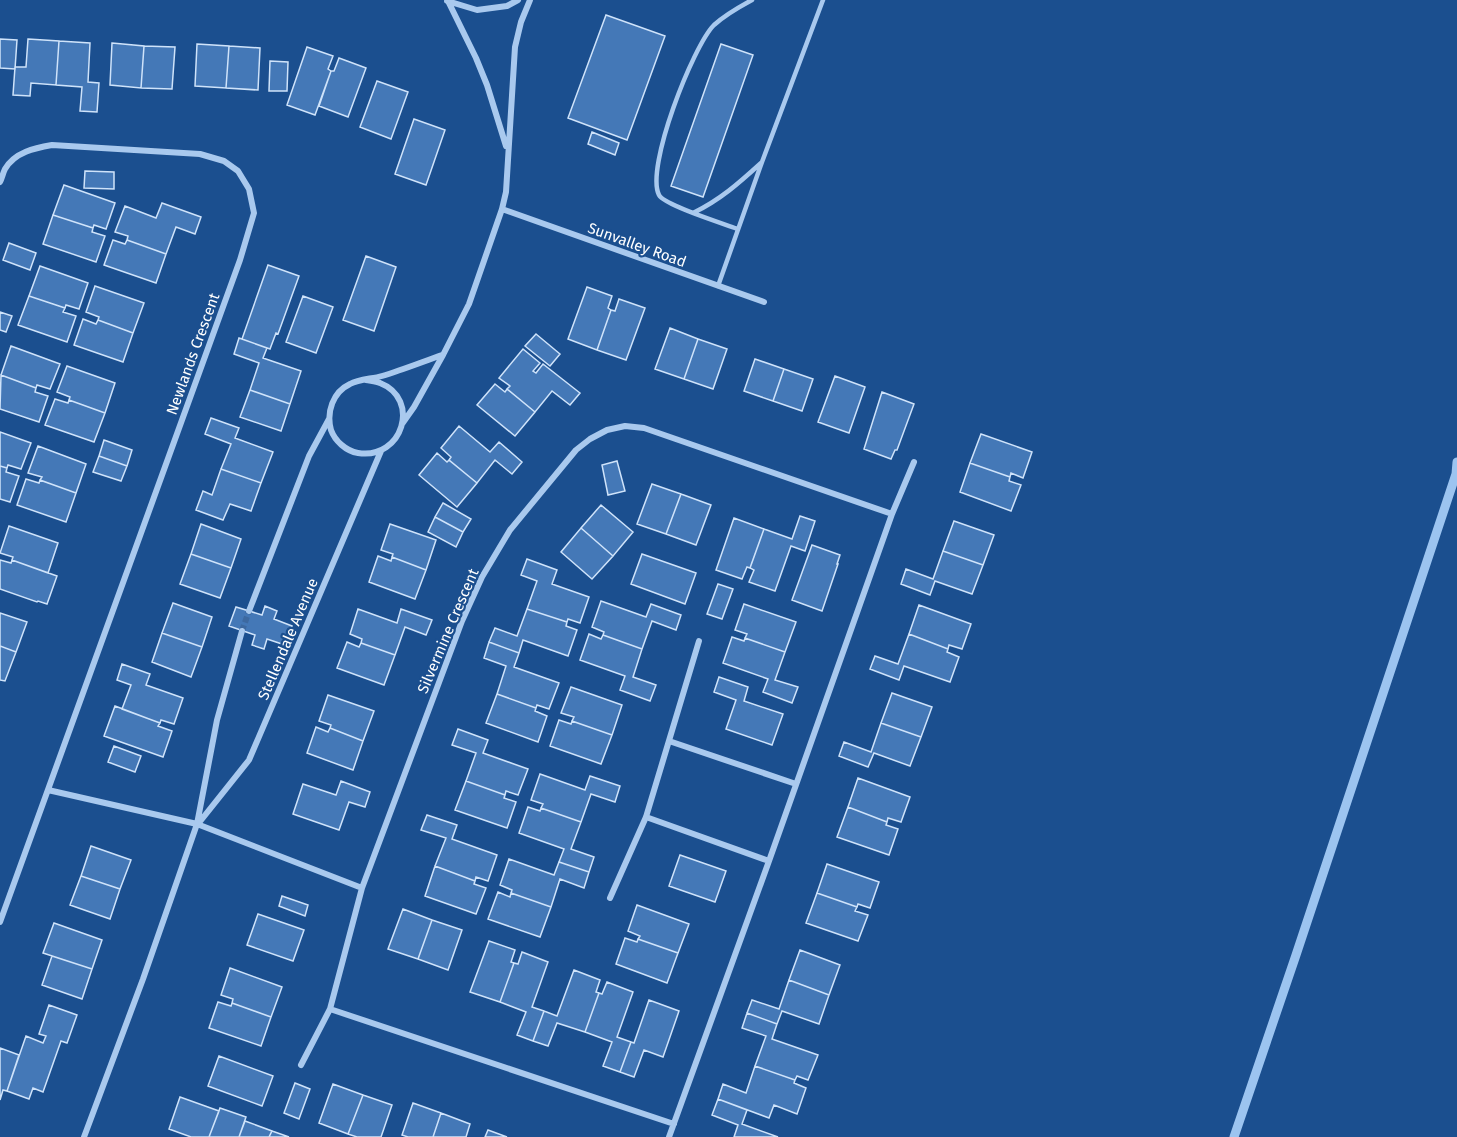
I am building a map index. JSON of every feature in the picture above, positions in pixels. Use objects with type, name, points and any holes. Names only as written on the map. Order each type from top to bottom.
[{"type":"street","points":[[447,0],[477,10],[507,6],[518,0]]},
{"type":"street","points":[[447,0],[476,58],[508,149]]},
{"type":"street","points":[[329,418],[332,433],[340,445],[353,452],[367,454],[381,451],[395,440],[469,304],[506,192],[515,47],[521,22],[530,0]]},
{"type":"street","name":"Newlands Crescent","points":[[0,182],[6,167],[16,157],[31,149],[52,145],[200,154],[224,161],[238,171],[249,189],[254,213],[240,260],[0,922]]},
{"type":"street","name":"Sunvalley Road","points":[[502,209],[764,302]]},
{"type":"street","points":[[249,611],[309,456],[340,391],[352,383],[443,355]]},
{"type":"street","points":[[366,380],[379,382],[390,389],[398,399],[403,411],[402,424]]},
{"type":"street","name":"Silvermine Crescent","points":[[302,1065],[330,1009],[362,888],[462,621],[482,577],[510,530],[576,450],[607,430],[625,426],[644,428],[892,514]]},
{"type":"street","name":"Stellendale Avenue","points":[[197,824],[249,760],[381,451]]},
{"type":"street","points":[[669,1137],[892,514],[914,462]]},
{"type":"street","name":"Stellendale Avenue","points":[[84,1137],[143,979],[197,824],[217,720],[242,631]]},
{"type":"street","points":[[610,898],[645,817],[699,641]]},
{"type":"street","points":[[669,741],[796,784]]},
{"type":"street","points":[[48,790],[197,824],[362,888]]},
{"type":"street","points":[[645,817],[769,861]]},
{"type":"street","points":[[330,1009],[674,1124]]},
{"type":"lane","points":[[738,229],[665,202],[659,197],[656,170],[669,118],[696,51],[713,26],[752,0]]},
{"type":"lane","points":[[718,286],[823,0]]},
{"type":"lane","points":[[693,213],[733,189],[762,162]]},
{"type":"building","points":[[606,15],[665,36],[627,140],[568,118]]},
{"type":"building","points":[[0,39],[17,40],[15,69],[0,68]]},
{"type":"building","points":[[28,39],[59,41],[56,85],[31,83],[30,96],[13,95],[15,67],[26,67]]},
{"type":"building","points":[[59,41],[90,43],[88,82],[99,83],[97,112],[80,111],[82,87],[56,85]]},
{"type":"building","points":[[112,43],[144,46],[141,88],[110,85]]},
{"type":"building","points":[[197,44],[229,46],[226,88],[195,86]]},
{"type":"building","points":[[721,44],[753,55],[703,197],[671,186]]},
{"type":"building","points":[[144,46],[175,47],[172,89],[141,88]]},
{"type":"building","points":[[229,46],[260,48],[258,90],[226,88]]},
{"type":"building","points":[[307,47],[333,56],[328,69],[331,71],[315,115],[287,105]]},
{"type":"building","points":[[339,58],[366,68],[348,117],[319,106],[331,71],[334,71]]},
{"type":"building","points":[[270,61],[288,62],[287,91],[269,91]]},
{"type":"building","points":[[377,81],[408,92],[391,139],[360,127]]},
{"type":"building","points":[[414,119],[445,130],[426,185],[395,174]]},
{"type":"building","points":[[592,132],[619,143],[615,155],[588,144]]},
{"type":"building","points":[[85,171],[114,172],[114,189],[84,188]]},
{"type":"building","points":[[64,185],[115,203],[106,229],[94,225],[93,228],[53,215]]},
{"type":"building","points":[[162,203],[201,217],[195,234],[176,227],[166,254],[127,240],[128,236],[115,232],[125,206],[156,218]]},
{"type":"building","points":[[53,215],[93,228],[92,232],[105,236],[96,262],[43,244]]},
{"type":"building","points":[[113,240],[125,244],[127,240],[166,254],[156,283],[104,265]]},
{"type":"building","points":[[9,243],[36,253],[30,270],[3,260]]},
{"type":"building","points":[[366,256],[396,267],[374,331],[343,320]]},
{"type":"building","points":[[268,265],[299,276],[278,334],[276,333],[270,349],[242,339]]},
{"type":"building","points":[[40,266],[88,283],[79,309],[66,305],[65,308],[29,296]]},
{"type":"building","points":[[95,286],[144,303],[133,333],[98,320],[99,317],[86,312]]},
{"type":"building","points":[[587,287],[612,296],[608,308],[611,310],[597,350],[568,339]]},
{"type":"building","points":[[29,296],[65,308],[63,312],[76,316],[67,342],[18,325]]},
{"type":"building","points":[[303,296],[333,307],[316,353],[286,342]]},
{"type":"building","points":[[619,299],[645,308],[626,360],[597,350],[611,310],[615,311]]},
{"type":"building","points":[[0,312],[12,316],[6,332],[0,330]]},
{"type":"building","points":[[83,319],[96,324],[98,320],[133,333],[123,362],[74,345]]},
{"type":"building","points":[[670,328],[698,339],[684,379],[655,369]]},
{"type":"building","points":[[536,334],[560,354],[550,366],[525,346]]},
{"type":"building","points":[[239,338],[267,348],[263,358],[301,371],[290,404],[250,390],[259,363],[234,354]]},
{"type":"building","points":[[698,339],[727,349],[713,389],[684,379]]},
{"type":"building","points":[[11,346],[60,364],[50,389],[37,385],[36,388],[1,375]]},
{"type":"building","points":[[523,349],[540,363],[533,371],[536,373],[543,364],[580,393],[570,405],[552,391],[535,412],[507,389],[510,386],[499,378]]},
{"type":"building","points":[[755,359],[784,369],[773,401],[744,391]]},
{"type":"building","points":[[67,366],[115,383],[105,413],[69,400],[70,397],[57,392]]},
{"type":"building","points":[[784,369],[813,379],[802,411],[773,401]]},
{"type":"building","points":[[1,375],[36,388],[35,392],[48,396],[39,422],[0,409]]},
{"type":"building","points":[[835,376],[865,387],[849,433],[818,422]]},
{"type":"building","points":[[495,384],[505,392],[507,389],[535,412],[515,436],[477,405]]},
{"type":"building","points":[[250,390],[290,404],[281,431],[240,417]]},
{"type":"building","points":[[882,392],[914,404],[897,450],[891,459],[864,449]]},
{"type":"building","points":[[55,399],[68,403],[69,400],[105,413],[94,442],[45,425]]},
{"type":"building","points":[[211,418],[239,428],[235,438],[273,452],[261,483],[221,469],[231,444],[205,434]]},
{"type":"building","points":[[459,426],[490,452],[499,442],[522,462],[512,474],[495,460],[477,483],[449,460],[451,457],[441,448]]},
{"type":"building","points":[[0,432],[31,443],[21,469],[8,465],[7,468],[0,466]]},
{"type":"building","points":[[981,434],[1032,452],[1023,478],[1011,473],[1010,477],[970,463]]},
{"type":"building","points":[[104,440],[132,450],[127,466],[99,456]]},
{"type":"building","points":[[38,446],[86,464],[76,493],[40,480],[42,477],[28,473]]},
{"type":"building","points":[[437,453],[477,483],[457,507],[419,475]]},
{"type":"building","points":[[99,456],[127,466],[121,481],[93,472]]},
{"type":"building","points":[[617,461],[625,491],[608,495],[602,465]]},
{"type":"building","points":[[970,463],[1010,477],[1009,481],[1021,485],[1011,511],[960,492]]},
{"type":"building","points":[[0,466],[7,468],[6,472],[19,476],[10,502],[0,499]]},
{"type":"building","points":[[221,469],[261,483],[251,511],[230,504],[223,520],[196,510],[203,491],[212,495]]},
{"type":"building","points":[[26,479],[39,483],[40,480],[76,493],[66,522],[17,505]]},
{"type":"building","points":[[652,484],[681,494],[666,534],[637,524]]},
{"type":"building","points":[[681,494],[711,505],[696,545],[666,534]]},
{"type":"building","points":[[443,503],[471,519],[463,532],[435,517]]},
{"type":"building","points":[[601,505],[633,532],[613,556],[581,528]]},
{"type":"building","points":[[800,516],[815,521],[805,551],[791,546],[775,591],[749,582],[754,570],[750,568],[764,529],[792,539]]},
{"type":"building","points":[[435,517],[463,532],[456,547],[428,532]]},
{"type":"building","points":[[734,518],[764,529],[750,568],[747,567],[742,579],[716,570]]},
{"type":"building","points":[[954,521],[994,535],[983,565],[943,551]]},
{"type":"building","points":[[201,524],[241,539],[231,568],[191,554]]},
{"type":"building","points":[[390,524],[436,540],[426,570],[392,557],[393,554],[381,550]]},
{"type":"building","points":[[9,526],[58,543],[48,573],[12,560],[13,557],[0,553]]},
{"type":"building","points":[[581,528],[613,556],[592,579],[561,552]]},
{"type":"building","points":[[812,545],[840,555],[822,611],[792,600]]},
{"type":"building","points":[[943,551],[983,565],[972,594],[935,581],[930,595],[901,584],[906,569],[933,579]]},
{"type":"building","points":[[191,554],[231,568],[220,598],[180,584]]},
{"type":"building","points":[[642,554],[696,573],[685,604],[631,584]]},
{"type":"building","points":[[378,556],[391,561],[392,557],[426,570],[415,599],[369,582]]},
{"type":"building","points":[[527,559],[557,570],[552,584],[589,597],[580,623],[568,619],[567,622],[527,609],[537,581],[521,575]]},
{"type":"building","points":[[0,560],[11,563],[12,560],[57,576],[47,604],[0,589]]},
{"type":"building","points":[[718,584],[733,589],[722,619],[707,614]]},
{"type":"building","points":[[601,601],[646,617],[651,604],[681,615],[676,630],[652,621],[642,649],[603,635],[604,632],[592,627]]},
{"type":"building","points":[[173,603],[212,617],[202,647],[162,633]]},
{"type":"building","points":[[744,604],[796,622],[785,652],[745,638],[747,634],[735,630]]},
{"type":"building","points":[[919,605],[971,624],[962,649],[949,645],[948,649],[909,634]]},
{"type":"building","points":[[265,606],[277,611],[274,619],[292,626],[285,645],[267,639],[264,649],[252,645],[255,635],[229,626],[236,607],[262,615]]},
{"type":"building","points":[[358,609],[397,623],[401,609],[432,620],[426,635],[405,627],[395,655],[361,643],[362,639],[350,634]]},
{"type":"building","points":[[527,609],[567,622],[566,626],[577,630],[568,656],[523,640],[519,653],[489,642],[495,628],[517,636]]},
{"type":"building","points":[[0,613],[27,622],[16,652],[0,646]]},
{"type":"building","points":[[162,633],[202,647],[191,677],[152,662]]},
{"type":"building","points":[[589,634],[601,639],[603,635],[642,649],[633,677],[656,685],[650,701],[620,690],[625,676],[580,660]]},
{"type":"building","points":[[909,634],[948,649],[947,652],[959,657],[950,682],[904,666],[899,680],[870,669],[875,656],[898,664]]},
{"type":"building","points":[[732,637],[744,641],[745,638],[785,652],[775,680],[798,687],[792,703],[763,692],[768,679],[723,663]]},
{"type":"building","points":[[347,642],[359,647],[361,643],[395,655],[384,685],[337,668]]},
{"type":"building","points":[[489,642],[519,653],[514,667],[559,683],[549,709],[537,705],[536,708],[497,694],[506,666],[484,658]]},
{"type":"building","points":[[0,646],[16,652],[5,681],[0,680]]},
{"type":"building","points":[[122,664],[150,674],[146,685],[183,698],[174,724],[161,720],[160,723],[122,709],[131,685],[117,680]]},
{"type":"building","points":[[719,677],[748,687],[744,701],[783,714],[772,745],[726,729],[736,700],[714,692]]},
{"type":"building","points":[[571,687],[622,705],[612,735],[572,721],[574,717],[561,713]]},
{"type":"building","points":[[892,693],[932,707],[921,737],[881,723]]},
{"type":"building","points":[[497,694],[536,708],[535,711],[547,716],[538,742],[486,723]]},
{"type":"building","points":[[328,695],[374,711],[363,741],[330,728],[331,725],[319,721]]},
{"type":"building","points":[[115,706],[160,723],[158,726],[172,731],[163,757],[104,736]]},
{"type":"building","points":[[559,720],[571,724],[572,721],[612,735],[601,764],[550,746]]},
{"type":"building","points":[[881,723],[921,737],[910,766],[874,753],[868,767],[839,756],[844,742],[871,752]]},
{"type":"building","points":[[316,727],[328,732],[330,728],[363,741],[353,770],[307,753]]},
{"type":"building","points":[[458,729],[488,740],[483,753],[528,769],[518,795],[506,791],[505,795],[466,781],[476,753],[452,745]]},
{"type":"building","points":[[114,746],[141,756],[135,772],[108,762]]},
{"type":"building","points":[[540,774],[585,790],[590,776],[620,786],[615,802],[591,794],[581,822],[541,808],[543,804],[531,800]]},
{"type":"building","points":[[858,778],[910,797],[901,822],[888,818],[887,822],[848,807]]},
{"type":"building","points":[[341,781],[370,792],[365,807],[349,802],[339,830],[293,814],[303,784],[336,795]]},
{"type":"building","points":[[466,781],[505,795],[504,798],[516,802],[507,828],[455,810]]},
{"type":"building","points":[[528,807],[540,811],[541,808],[581,822],[571,849],[594,857],[589,872],[559,862],[564,849],[519,833]]},
{"type":"building","points":[[848,807],[887,822],[886,825],[898,829],[889,855],[837,837]]},
{"type":"building","points":[[427,815],[457,825],[452,839],[497,855],[488,881],[476,877],[475,881],[435,866],[446,838],[421,830]]},
{"type":"building","points":[[91,846],[131,860],[120,889],[81,876]]},
{"type":"building","points":[[680,855],[726,871],[715,902],[669,886]]},
{"type":"building","points":[[509,859],[554,875],[559,862],[589,872],[584,888],[560,879],[551,907],[511,893],[512,890],[500,885]]},
{"type":"building","points":[[827,864],[879,882],[870,908],[858,904],[857,907],[817,893]]},
{"type":"building","points":[[435,866],[475,881],[474,884],[486,888],[476,914],[425,896]]},
{"type":"building","points":[[81,876],[120,889],[110,919],[70,905]]},
{"type":"building","points":[[498,892],[510,897],[511,893],[551,907],[540,937],[488,919]]},
{"type":"building","points":[[817,893],[857,907],[855,911],[868,915],[858,941],[806,923]]},
{"type":"building","points":[[282,896],[308,905],[305,916],[279,906]]},
{"type":"building","points":[[637,905],[689,924],[678,953],[638,939],[640,936],[628,931]]},
{"type":"building","points":[[403,909],[432,920],[418,959],[388,949]]},
{"type":"building","points":[[258,914],[304,930],[293,961],[247,945]]},
{"type":"building","points":[[432,920],[462,930],[448,970],[418,959]]},
{"type":"building","points":[[54,923],[102,940],[92,969],[43,953]]},
{"type":"building","points":[[625,938],[637,942],[638,939],[678,953],[667,983],[616,964]]},
{"type":"building","points":[[489,941],[515,950],[511,962],[514,963],[500,1002],[470,992]]},
{"type":"building","points":[[800,950],[840,965],[829,995],[789,980]]},
{"type":"building","points":[[522,952],[548,962],[532,1007],[544,1011],[533,1041],[517,1035],[526,1012],[500,1002],[514,963],[518,964]]},
{"type":"building","points":[[52,956],[92,969],[82,999],[42,985]]},
{"type":"building","points":[[230,968],[282,987],[271,1017],[232,1003],[233,999],[221,995]]},
{"type":"building","points":[[574,970],[600,980],[596,992],[599,993],[585,1032],[557,1023],[548,1046],[533,1041],[544,1011],[557,1016]]},
{"type":"building","points":[[789,980],[829,995],[819,1024],[782,1011],[777,1024],[747,1013],[752,1000],[779,1009]]},
{"type":"building","points":[[607,982],[633,992],[617,1037],[631,1042],[620,1072],[603,1066],[612,1042],[585,1032],[599,993],[602,994]]},
{"type":"building","points":[[649,1000],[679,1011],[663,1057],[644,1050],[634,1077],[620,1072],[631,1042],[634,1043]]},
{"type":"building","points":[[218,1002],[231,1006],[232,1003],[271,1017],[261,1046],[209,1028]]},
{"type":"building","points":[[49,1005],[77,1015],[67,1043],[61,1041],[43,1092],[33,1088],[29,1099],[7,1091],[26,1036],[43,1043],[46,1036],[39,1034]]},
{"type":"building","points":[[747,1013],[777,1024],[772,1039],[818,1055],[808,1080],[797,1076],[795,1080],[755,1066],[766,1036],[742,1028]]},
{"type":"building","points":[[0,1048],[19,1055],[7,1091],[3,1090],[0,1100]]},
{"type":"building","points":[[219,1056],[273,1076],[262,1106],[208,1086]]},
{"type":"building","points":[[755,1066],[795,1080],[794,1083],[806,1088],[797,1114],[774,1105],[769,1118],[718,1099],[723,1084],[746,1093]]},
{"type":"building","points":[[295,1083],[310,1089],[299,1119],[284,1113]]},
{"type":"building","points":[[333,1084],[363,1095],[348,1134],[319,1123]]},
{"type":"building","points":[[363,1095],[392,1105],[381,1137],[357,1137],[348,1134]]},
{"type":"building","points":[[180,1097],[219,1111],[209,1137],[191,1137],[169,1129]]},
{"type":"building","points":[[718,1099],[747,1110],[742,1124],[778,1137],[734,1137],[738,1125],[712,1115]]},
{"type":"building","points":[[413,1103],[441,1113],[433,1137],[402,1135]]},
{"type":"building","points":[[220,1108],[246,1117],[239,1137],[209,1137]]},
{"type":"building","points":[[441,1113],[470,1124],[466,1137],[433,1137]]},
{"type":"building","points":[[245,1121],[272,1131],[269,1137],[239,1137]]},
{"type":"building","points":[[488,1130],[507,1137],[485,1137]]},
{"type":"building","points":[[272,1131],[289,1137],[269,1137]]},
{"type":"waterway","points":[[1234,1137],[1456,474],[1457,462]]},
{"type":"tunnel","points":[[242,631],[249,611]]}]
